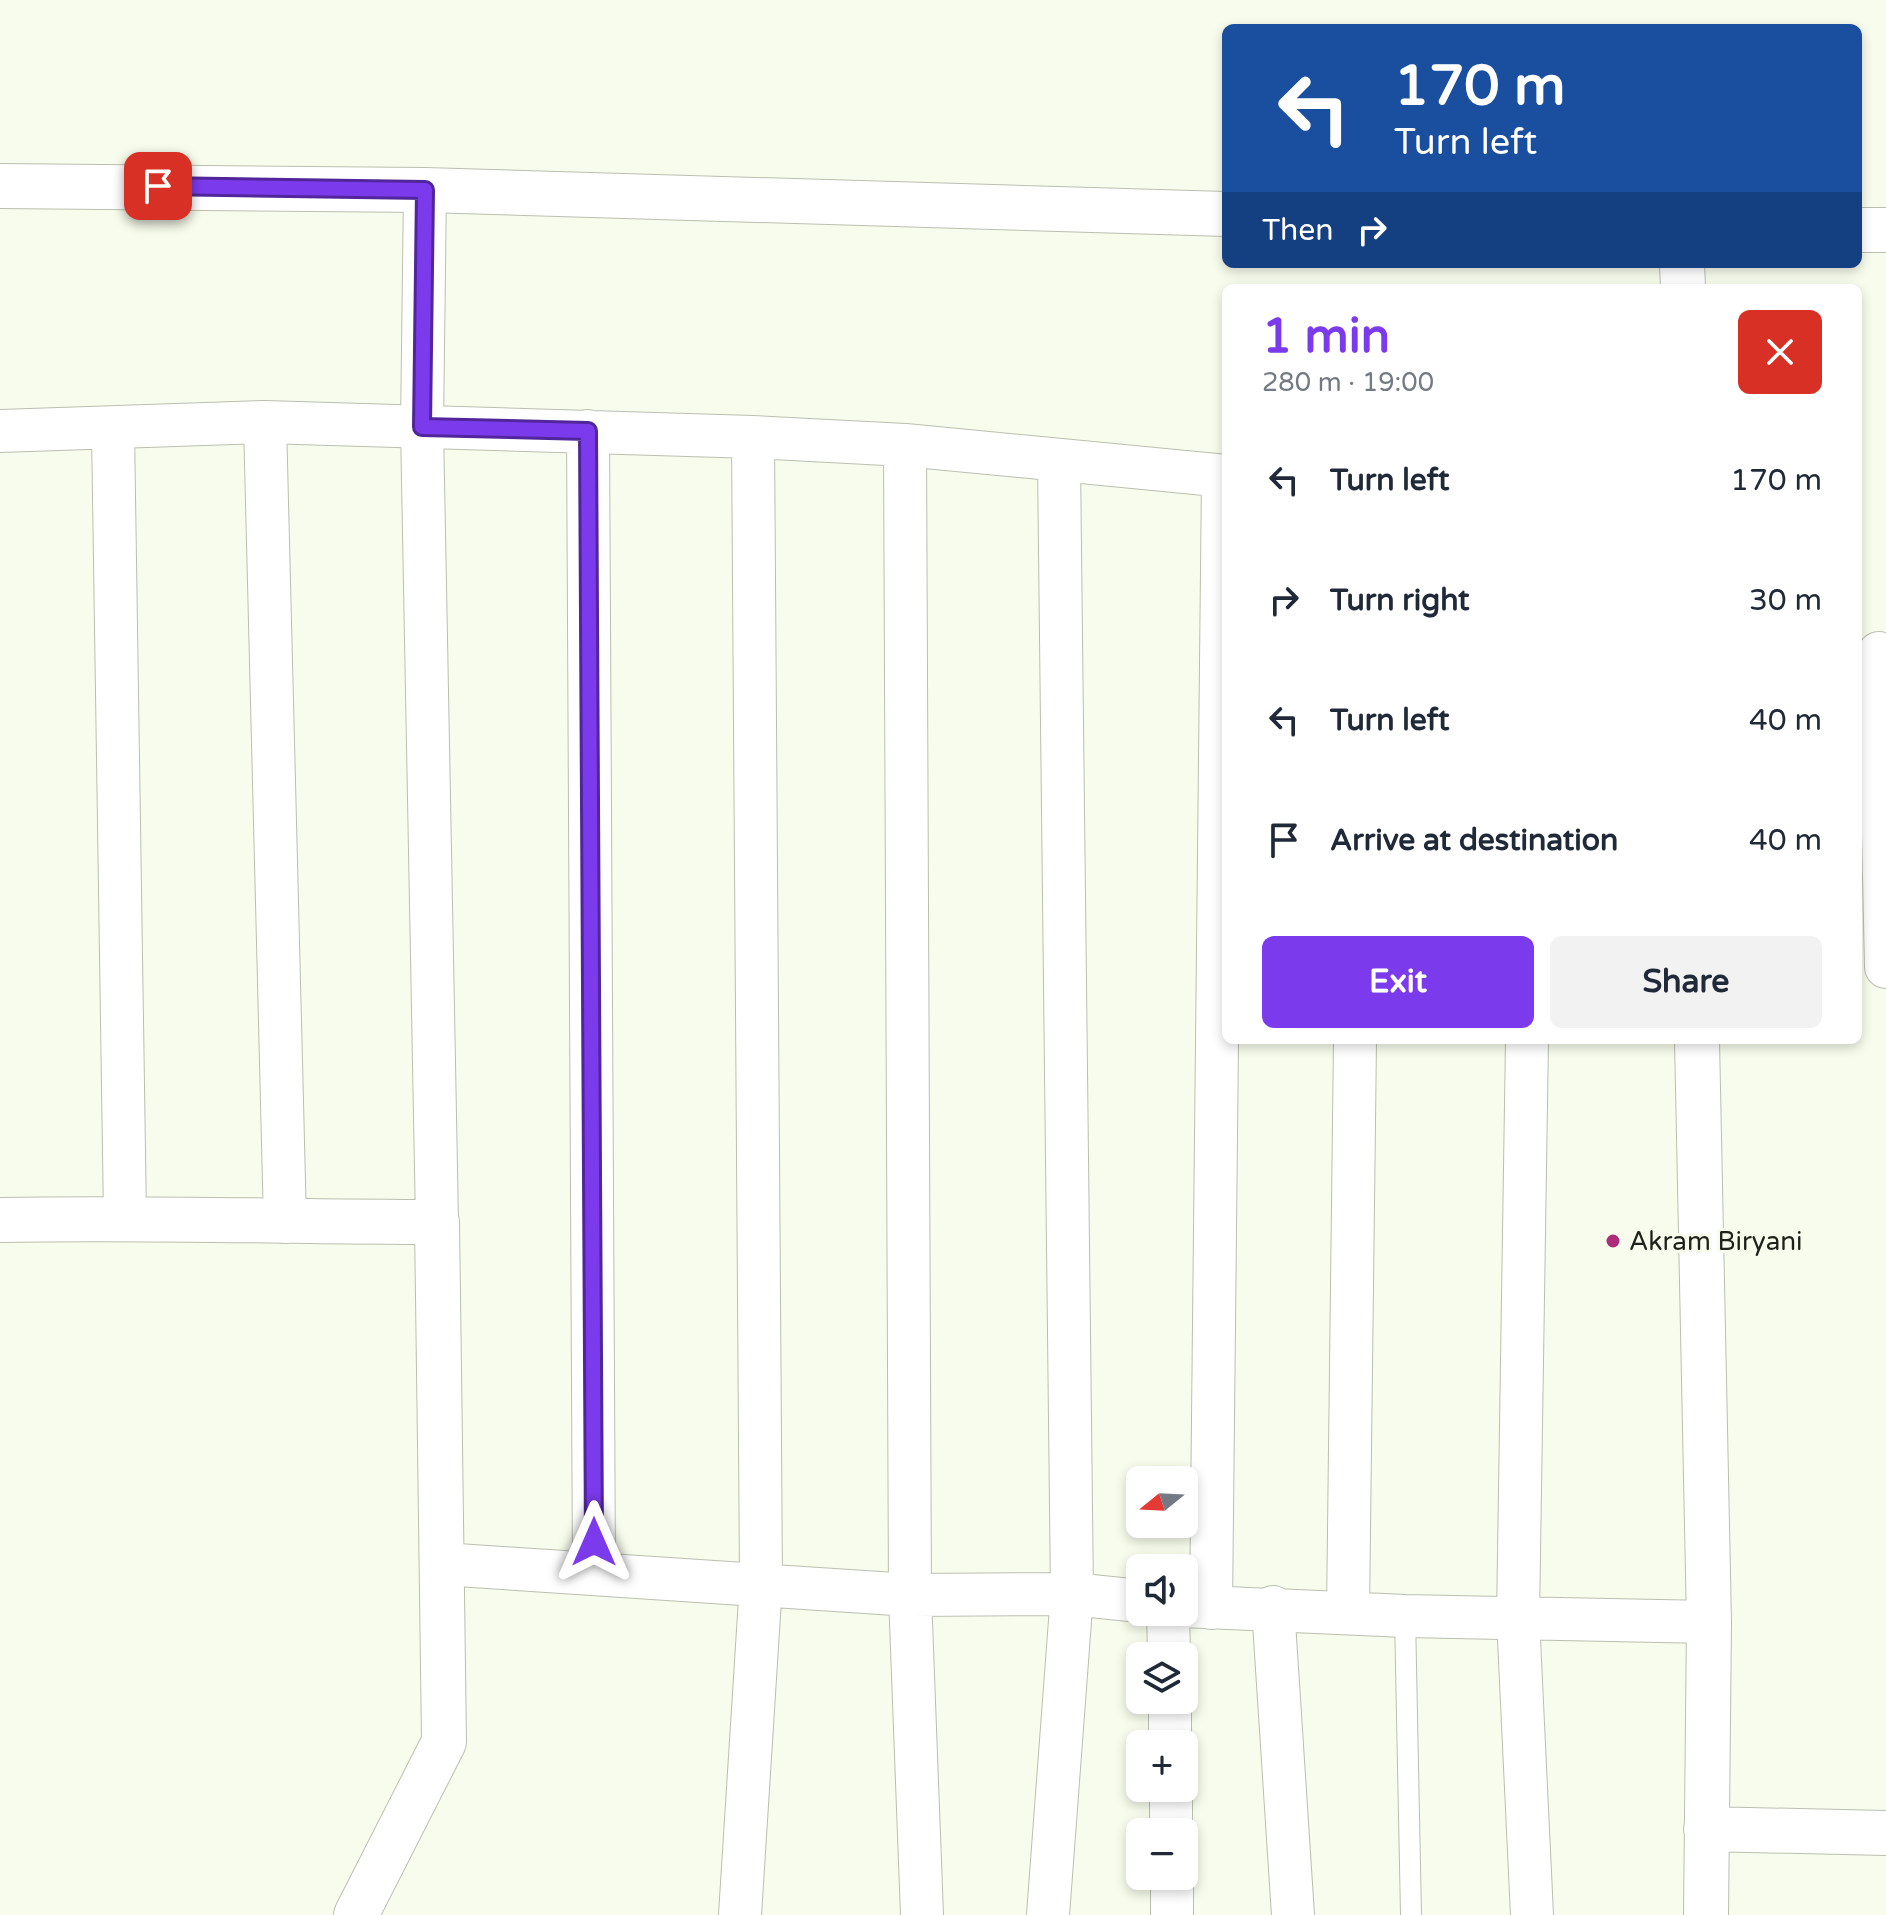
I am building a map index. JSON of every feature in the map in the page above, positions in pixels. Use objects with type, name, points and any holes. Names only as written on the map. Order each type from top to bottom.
[{"type":"street","points":[[0,186],[425,190],[1222,214]]},
{"type":"street","points":[[356,1915],[444,1742],[422,427],[425,190]]},
{"type":"street","points":[[1862,230],[1886,230]]},
{"type":"street","points":[[265,422],[285,1222]]},
{"type":"street","points":[[0,431],[113,430],[265,422],[753,437],[905,445],[1222,476]]},
{"type":"street","points":[[113,430],[125,1217]]},
{"type":"street","points":[[588,431],[594,1574]]},
{"type":"street","points":[[740,1915],[761,1583],[753,437]]},
{"type":"street","points":[[905,445],[910,1595],[922,1915]]},
{"type":"street","points":[[1048,1915],[1072,1594],[1059,462]]},
{"type":"street","points":[[1222,563],[1198,1607],[1273,1607],[1405,1616],[1709,1622]]},
{"type":"street","points":[[1879,653],[1886,967]]},
{"type":"street","points":[[1348,1613],[1355,1044]]},
{"type":"street","points":[[1527,1044],[1518,1618],[1532,1915]]},
{"type":"street","points":[[1697,1044],[1709,1622],[1706,1915]]},
{"type":"street","points":[[0,1220],[125,1217],[285,1222],[437,1222]]},
{"type":"street","points":[[442,1564],[910,1595],[1072,1594],[1126,1600]]},
{"type":"street","points":[[1273,1607],[1293,1915]]},
{"type":"street","points":[[1706,1829],[1886,1833]]},
{"type":"street","points":[[1172,1890],[1172,1915]]},
{"type":"lane","points":[[1405,1616],[1411,1915]]},
{"type":"place","name":"Akram Biryani","points":[[1613,1241]]},
{"type":"route","points":[[158,186],[425,190],[422,427],[588,431],[594,1542]]}]
